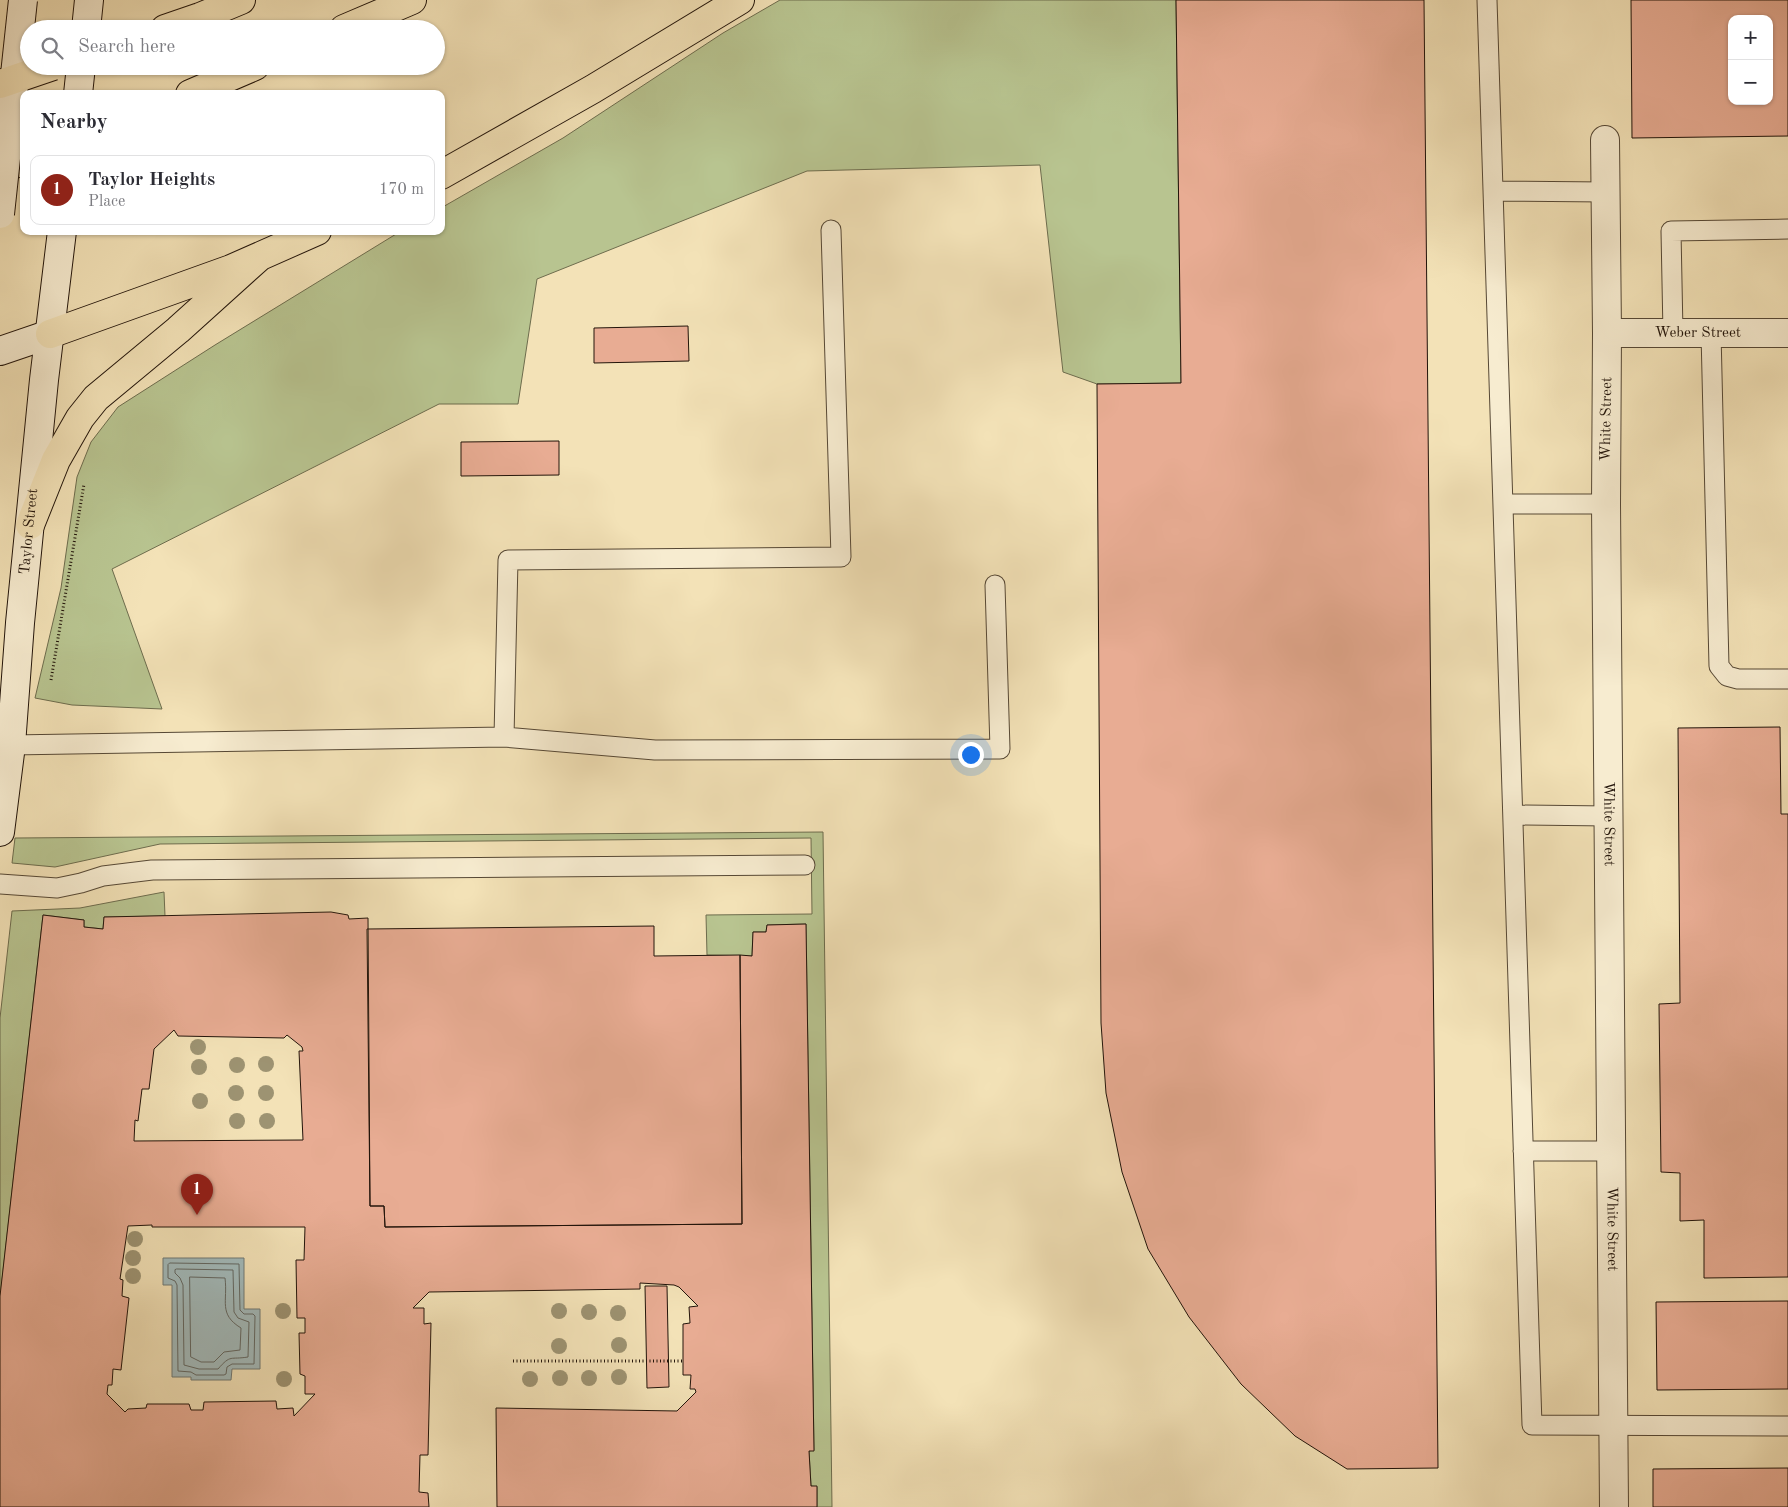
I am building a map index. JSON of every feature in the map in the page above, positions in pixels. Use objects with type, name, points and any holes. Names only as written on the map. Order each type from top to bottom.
[{"type":"highway","points":[[191,20],[241,0]]},
{"type":"highway","points":[[365,20],[412,0]]},
{"type":"highway","points":[[445,173],[593,89],[740,0]]},
{"type":"highway","points":[[0,84],[26,75]]},
{"type":"highway","points":[[199,90],[234,75]]},
{"type":"highway","points":[[0,170],[20,162]]},
{"type":"highway","points":[[50,334],[231,269],[308,235]]},
{"type":"highway","points":[[30,525],[56,460],[80,418],[96,398],[178,330],[259,257]]},
{"type":"street","points":[[21,20],[23,0]]},
{"type":"street","points":[[87,20],[89,0]]},
{"type":"street","points":[[0,214],[20,28]]},
{"type":"street","points":[[78,90],[80,75]]},
{"type":"street","name":"White Street","points":[[1605,140],[1608,333],[1606,504],[1614,1507]]},
{"type":"street","name":"Taylor Street","points":[[0,832],[11,745],[20,623],[62,235]]},
{"type":"street","name":"Weber Street","points":[[1608,333],[1788,333]]},
{"type":"street","points":[[0,351],[50,334]]},
{"type":"lane","points":[[1487,0],[1532,1425],[1788,1426]]},
{"type":"lane","points":[[1493,191],[1605,192]]},
{"type":"lane","points":[[1673,333],[1671,231],[1788,229]]},
{"type":"lane","points":[[504,737],[508,560],[840,557],[831,230]]},
{"type":"lane","points":[[1711,333],[1719,666],[1727,676],[1738,679],[1788,679]]},
{"type":"lane","points":[[1503,504],[1606,504]]},
{"type":"lane","points":[[11,745],[504,737],[655,750],[1000,749],[995,584]]},
{"type":"lane","points":[[1513,815],[1608,816]]},
{"type":"lane","points":[[0,884],[57,888],[103,876],[152,870],[805,865]]},
{"type":"lane","points":[[1523,1151],[1612,1151]]},
{"type":"path","points":[[50,684],[84,480]]},
{"type":"path","points":[[513,1361],[683,1361]]},
{"type":"green space","points":[[780,0],[1176,0],[1181,383],[1097,384],[1063,372],[1040,165],[807,171],[537,279],[518,404],[439,404],[112,569],[162,709],[72,705],[35,698],[61,588],[77,477],[91,442],[118,407],[394,235],[445,235],[445,206],[563,138],[723,33]]},
{"type":"green space","points":[[823,832],[832,1507],[817,1507],[817,1487],[811,1486],[809,1451],[814,1450],[806,924],[767,925],[766,932],[753,932],[752,956],[707,955],[706,915],[812,914],[811,838],[160,844],[55,867],[12,863],[15,838]]},
{"type":"green space","points":[[164,892],[165,916],[104,917],[103,929],[84,927],[84,920],[43,915],[0,1298],[0,1018],[12,911],[80,908]]},
{"type":"water","points":[[163,1258],[244,1258],[244,1309],[260,1309],[260,1369],[232,1369],[231,1380],[191,1380],[191,1377],[172,1377],[172,1285],[163,1285]]},
{"type":"building","points":[[1176,0],[1424,0],[1438,1468],[1347,1469],[1295,1436],[1241,1384],[1189,1317],[1148,1249],[1122,1172],[1106,1093],[1101,1023],[1097,384],[1181,383]]},
{"type":"building","points":[[1631,0],[1788,0],[1788,136],[1632,138]]},
{"type":"building","points":[[688,326],[689,361],[594,363],[594,328]]},
{"type":"building","points":[[559,441],[559,475],[461,476],[461,442]]},
{"type":"building","points":[[1780,727],[1781,814],[1788,814],[1788,1277],[1704,1278],[1704,1220],[1680,1221],[1680,1173],[1661,1172],[1659,1004],[1680,1003],[1678,728]]},
{"type":"building","points":[[331,912],[348,915],[349,919],[368,918],[370,1206],[384,1206],[385,1227],[742,1224],[740,955],[752,956],[753,932],[766,932],[767,925],[806,924],[814,1451],[809,1451],[811,1486],[817,1486],[817,1507],[497,1507],[496,1408],[677,1411],[696,1392],[695,1389],[690,1389],[691,1375],[683,1375],[683,1324],[690,1323],[689,1307],[698,1306],[679,1287],[674,1285],[640,1283],[640,1289],[429,1292],[413,1308],[424,1308],[424,1324],[431,1323],[428,1455],[420,1455],[419,1492],[428,1493],[429,1507],[0,1507],[0,1296],[43,915],[84,920],[84,927],[103,929],[104,917]],"holes":[[[174,1030],[178,1036],[284,1038],[287,1035],[302,1047],[303,1051],[299,1051],[303,1140],[134,1141],[135,1120],[138,1121],[142,1089],[149,1089],[154,1049]],[[152,1225],[152,1227],[305,1227],[304,1260],[296,1260],[297,1318],[305,1318],[305,1333],[299,1333],[300,1374],[305,1376],[305,1394],[315,1394],[294,1416],[293,1408],[277,1409],[276,1401],[204,1402],[203,1410],[191,1410],[189,1404],[147,1404],[146,1408],[128,1409],[125,1412],[107,1394],[108,1385],[112,1385],[113,1369],[121,1370],[129,1298],[122,1296],[123,1280],[120,1279],[128,1226]]]},
{"type":"building","points":[[654,926],[654,956],[740,955],[742,1224],[385,1227],[384,1206],[370,1206],[367,929]]},
{"type":"building","points":[[645,1286],[667,1286],[669,1387],[647,1388]]},
{"type":"building","points":[[1788,1301],[1788,1389],[1657,1390],[1656,1302]]},
{"type":"building","points":[[1788,1468],[1788,1507],[1653,1507],[1653,1469]]},
{"type":"place","name":"Taylor Heights","points":[[197,1215]]}]
